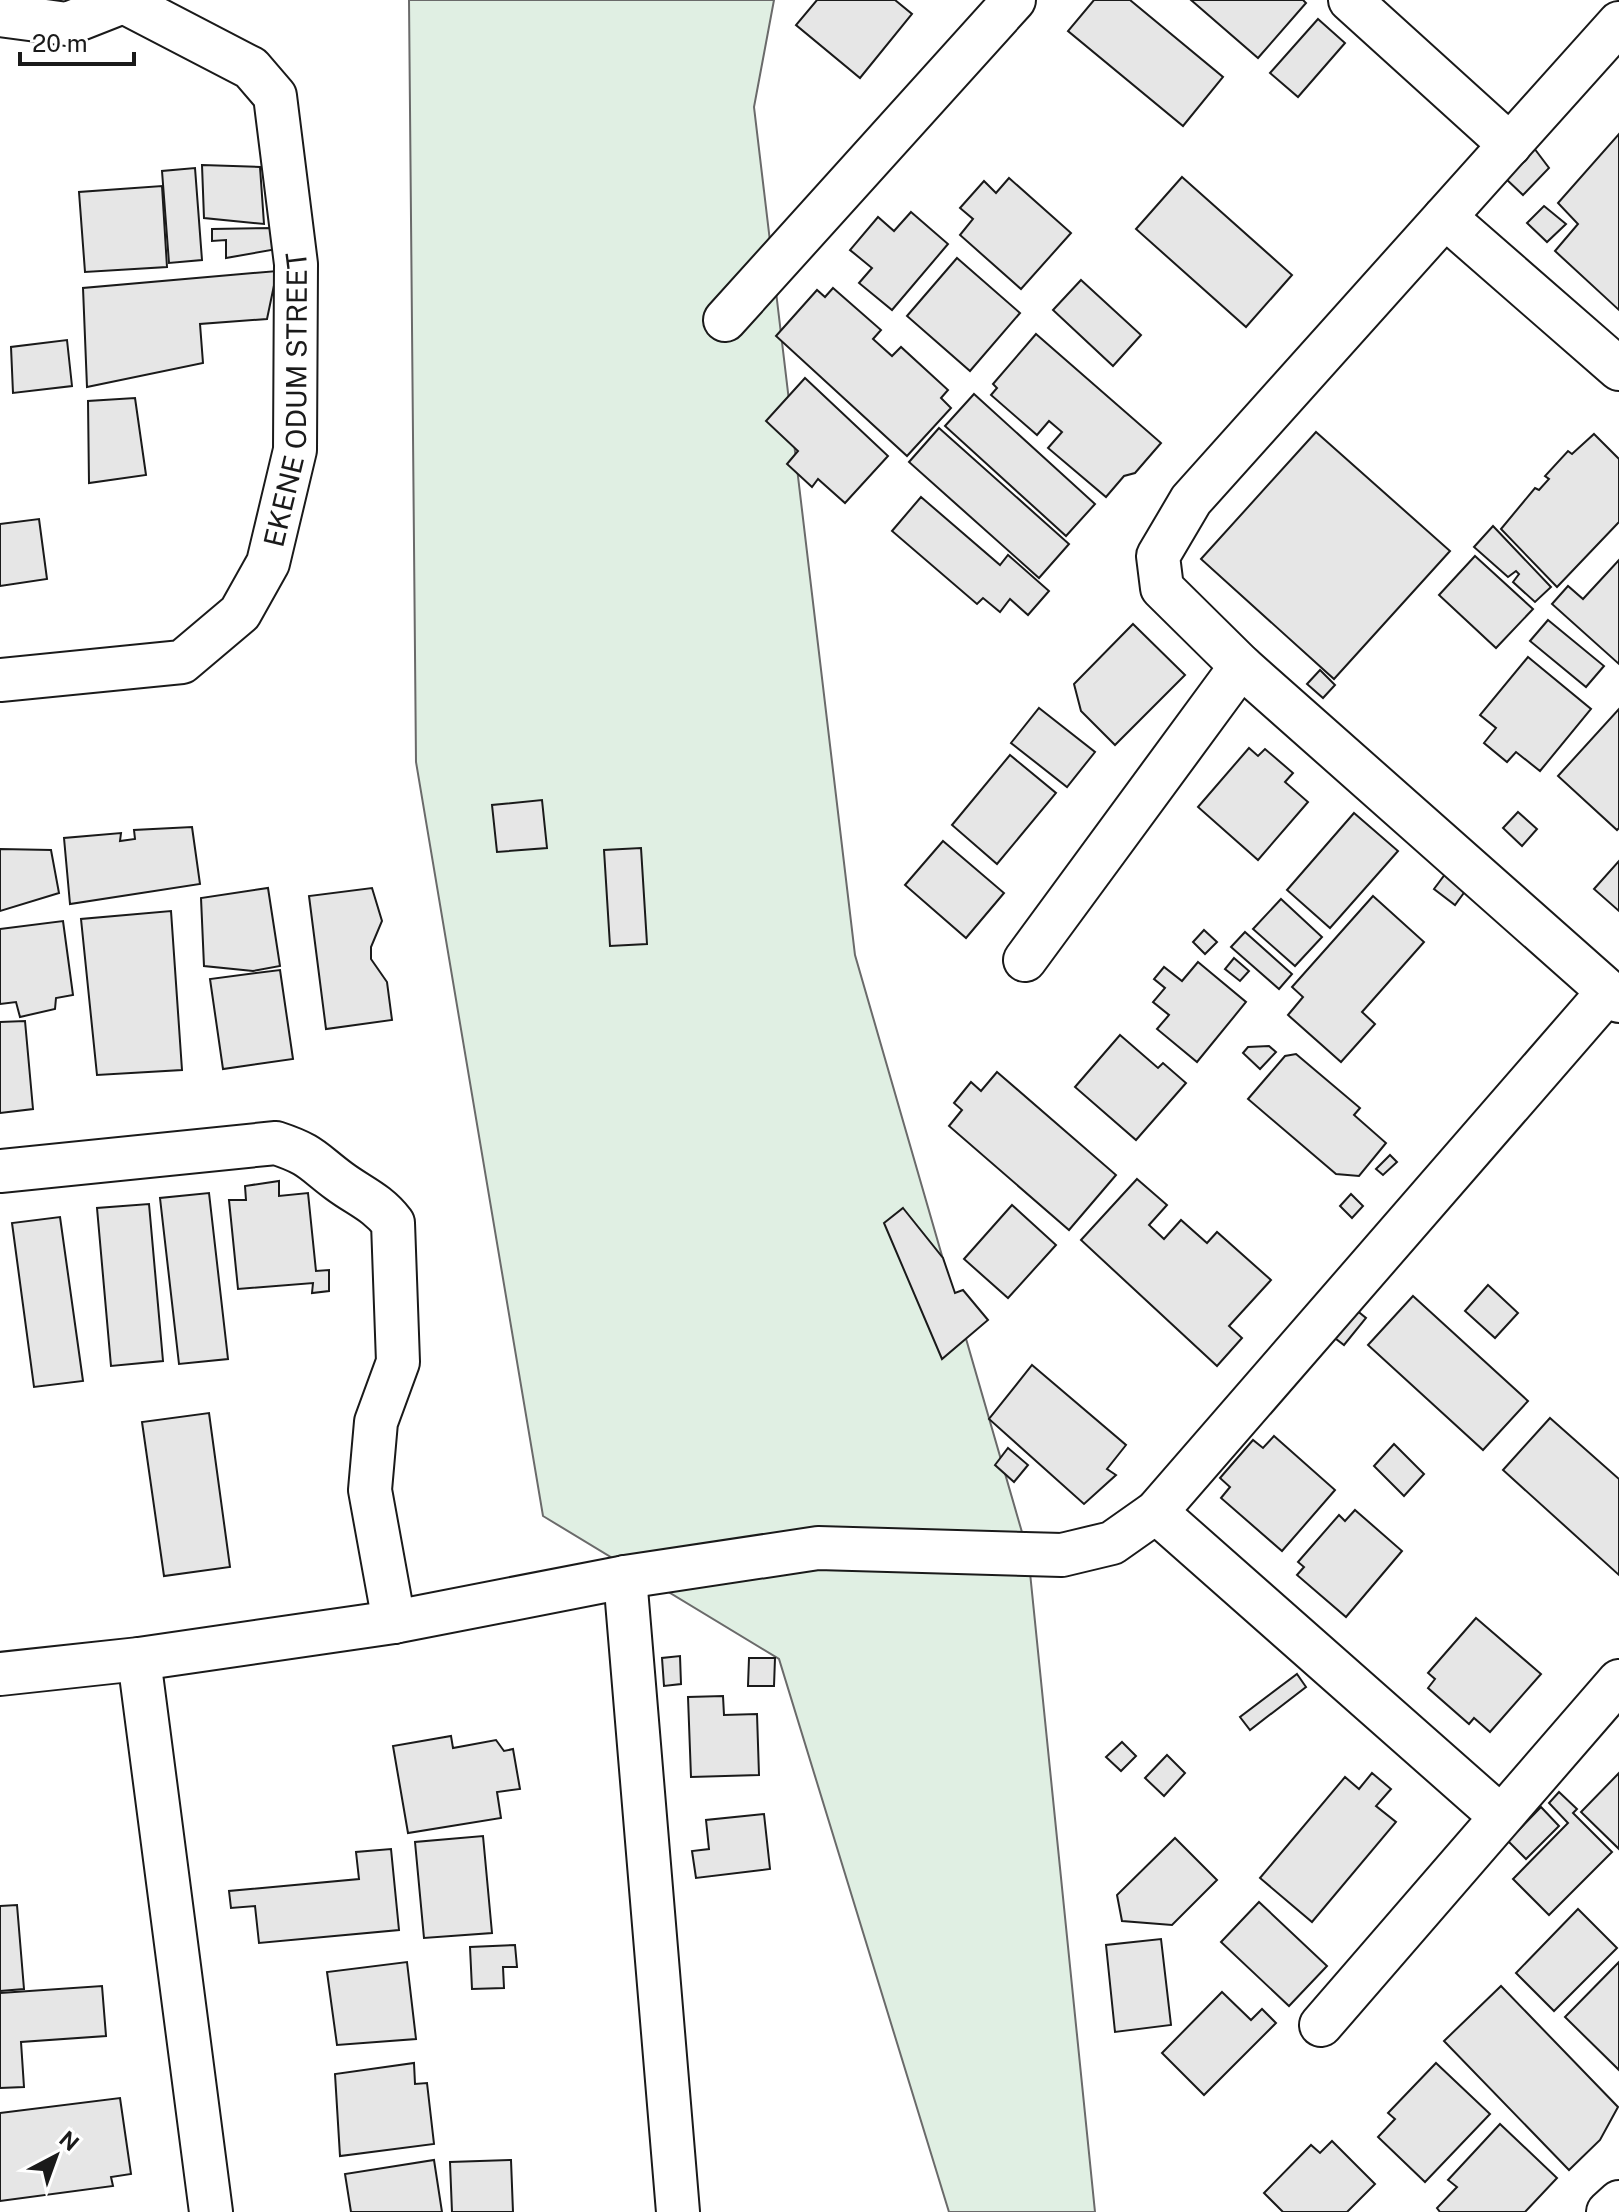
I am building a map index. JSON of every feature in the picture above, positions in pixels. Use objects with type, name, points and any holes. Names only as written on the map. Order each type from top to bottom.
[{"type":"street","points":[[725,320],[1014,0]]},
{"type":"street","points":[[1350,0],[1510,145]]},
{"type":"street","points":[[0,15],[67,24],[127,1]]},
{"type":"street","name":"EKENE ODUM STREET","points":[[0,680],[182,662],[240,613],[268,563],[293,462],[296,264],[275,96],[251,68],[127,1]]},
{"type":"street","points":[[0,1674],[139,1659],[394,1622],[625,1577],[818,1548],[1062,1555],[1112,1543],[1156,1512],[1614,996],[1241,666],[1162,588],[1158,556],[1191,500],[1619,23]]},
{"type":"street","points":[[1445,217],[1619,369]]},
{"type":"street","points":[[1025,960],[1241,666]]},
{"type":"street","points":[[0,1171],[276,1143],[308,1153],[340,1182],[382,1208],[393,1223],[398,1362],[376,1422],[370,1490],[394,1622]]},
{"type":"street","points":[[1156,1512],[1499,1815]]},
{"type":"street","points":[[625,1577],[678,2212]]},
{"type":"street","points":[[139,1659],[211,2212]]},
{"type":"street","points":[[1321,2025],[1499,1815],[1619,1681]]},
{"type":"street","points":[[1608,2212],[1619,2202]]},
{"type":"green space","points":[[409,0],[774,0],[754,107],[855,955],[1028,1553],[1095,2212],[949,2212],[779,1659],[543,1516],[416,762]]},
{"type":"building","points":[[817,0],[895,0],[912,14],[860,78],[796,25]]},
{"type":"building","points":[[1094,0],[1130,0],[1223,77],[1183,126],[1068,31]]},
{"type":"building","points":[[1191,0],[1303,0],[1306,3],[1258,58]]},
{"type":"building","points":[[1318,19],[1345,43],[1298,97],[1270,73]]},
{"type":"building","points":[[1619,134],[1619,310],[1555,251],[1578,224],[1558,203]]},
{"type":"building","points":[[1534,148],[1549,168],[1523,195],[1505,178]]},
{"type":"building","points":[[202,165],[260,167],[264,224],[204,218]]},
{"type":"building","points":[[195,168],[202,260],[169,263],[162,171]]},
{"type":"building","points":[[1182,177],[1292,275],[1246,327],[1136,229]]},
{"type":"building","points":[[1009,178],[1071,233],[1021,289],[960,235],[973,219],[960,208],[984,181],[996,193]]},
{"type":"building","points":[[162,186],[167,267],[85,272],[79,192]]},
{"type":"building","points":[[1544,206],[1566,224],[1547,242],[1527,223]]},
{"type":"building","points":[[911,212],[948,244],[892,310],[859,283],[872,268],[850,250],[878,217],[894,231]]},
{"type":"building","points":[[274,228],[277,249],[226,258],[226,240],[212,241],[212,229]]},
{"type":"building","points":[[957,258],[1020,313],[970,371],[907,316]]},
{"type":"building","points":[[277,271],[267,319],[200,324],[203,363],[87,387],[83,288]]},
{"type":"building","points":[[1081,280],[1141,335],[1113,366],[1053,310]]},
{"type":"building","points":[[833,288],[881,330],[873,339],[892,356],[901,347],[948,390],[941,398],[951,408],[907,456],[776,336],[817,290],[825,297]]},
{"type":"building","points":[[1036,334],[1161,443],[1135,473],[1124,476],[1106,497],[1048,448],[1062,432],[1049,421],[1037,435],[991,395],[997,388],[993,384]]},
{"type":"building","points":[[67,340],[72,386],[13,393],[11,347]]},
{"type":"building","points":[[805,378],[888,456],[845,503],[818,479],[812,487],[787,464],[798,451],[766,421]]},
{"type":"building","points":[[974,394],[1095,504],[1066,536],[945,426]]},
{"type":"building","points":[[135,398],[146,475],[89,483],[88,401]]},
{"type":"building","points":[[939,428],[1069,544],[1039,578],[909,462]]},
{"type":"building","points":[[1316,432],[1450,551],[1334,679],[1201,559]]},
{"type":"building","points":[[1594,434],[1619,459],[1619,522],[1557,587],[1501,529],[1535,488],[1539,490],[1549,479],[1545,476],[1568,451],[1572,454]]},
{"type":"building","points":[[921,497],[1000,565],[1008,555],[1049,591],[1028,615],[1010,599],[1000,612],[983,598],[977,604],[892,531]]},
{"type":"building","points":[[39,519],[47,579],[0,586],[0,524]]},
{"type":"building","points":[[1493,526],[1551,587],[1535,602],[1513,582],[1519,574],[1516,571],[1508,577],[1474,547]]},
{"type":"building","points":[[1475,556],[1533,609],[1496,648],[1439,595]]},
{"type":"building","points":[[1619,560],[1619,664],[1552,604],[1568,586],[1583,599]]},
{"type":"building","points":[[1548,620],[1604,666],[1586,687],[1530,641]]},
{"type":"building","points":[[1133,624],[1185,675],[1115,745],[1081,711],[1074,684]]},
{"type":"building","points":[[1528,657],[1591,709],[1540,771],[1516,752],[1507,762],[1484,743],[1496,728],[1480,715]]},
{"type":"building","points":[[1320,670],[1335,685],[1323,698],[1307,684]]},
{"type":"building","points":[[1039,708],[1095,752],[1067,787],[1011,743]]},
{"type":"building","points":[[1619,709],[1619,828],[1617,830],[1558,776]]},
{"type":"building","points":[[1249,748],[1258,756],[1265,749],[1293,773],[1285,782],[1308,802],[1258,860],[1198,807]]},
{"type":"building","points":[[1010,755],[1056,793],[997,864],[952,825]]},
{"type":"building","points":[[542,800],[547,848],[497,852],[492,805]]},
{"type":"building","points":[[1518,812],[1537,829],[1522,846],[1503,828]]},
{"type":"building","points":[[1354,813],[1398,851],[1330,928],[1287,890]]},
{"type":"building","points":[[192,827],[200,884],[70,904],[64,838],[121,833],[120,841],[135,839],[134,830]]},
{"type":"building","points":[[943,841],[1004,893],[966,938],[905,885]]},
{"type":"building","points":[[641,848],[647,944],[610,946],[604,850]]},
{"type":"building","points":[[0,849],[51,850],[59,893],[0,911]]},
{"type":"building","points":[[1619,861],[1619,911],[1594,889]]},
{"type":"building","points":[[1446,873],[1466,890],[1455,905],[1434,889]]},
{"type":"building","points":[[268,888],[280,966],[253,971],[204,966],[201,898]]},
{"type":"building","points":[[372,888],[382,921],[371,947],[371,959],[387,982],[392,1020],[326,1029],[309,896]]},
{"type":"building","points":[[1373,896],[1424,942],[1362,1012],[1375,1024],[1341,1062],[1288,1015],[1303,997],[1292,987]]},
{"type":"building","points":[[1281,899],[1322,937],[1295,966],[1253,929]]},
{"type":"building","points":[[171,911],[182,1070],[97,1075],[81,919]]},
{"type":"building","points":[[63,921],[73,995],[56,998],[55,1009],[20,1017],[16,1002],[0,1004],[0,929]]},
{"type":"building","points":[[1204,930],[1217,942],[1205,954],[1193,942]]},
{"type":"building","points":[[1245,932],[1292,974],[1279,989],[1231,947]]},
{"type":"building","points":[[1234,958],[1249,971],[1240,981],[1225,969]]},
{"type":"building","points":[[1198,962],[1246,1002],[1197,1062],[1157,1029],[1169,1015],[1153,1002],[1165,988],[1154,979],[1164,967],[1182,981]]},
{"type":"building","points":[[280,970],[293,1059],[223,1069],[210,979]]},
{"type":"building","points":[[25,1021],[33,1109],[0,1113],[0,1022]]},
{"type":"building","points":[[1120,1035],[1158,1068],[1163,1063],[1186,1083],[1136,1140],[1075,1087]]},
{"type":"building","points":[[1269,1046],[1276,1052],[1260,1069],[1243,1053],[1248,1047]]},
{"type":"building","points":[[1296,1054],[1360,1108],[1354,1115],[1386,1143],[1359,1176],[1336,1174],[1248,1099],[1285,1056]]},
{"type":"building","points":[[997,1072],[1116,1175],[1069,1230],[949,1126],[962,1110],[954,1103],[971,1082],[981,1091]]},
{"type":"building","points":[[1390,1155],[1397,1162],[1383,1175],[1376,1169]]},
{"type":"building","points":[[1137,1179],[1167,1205],[1149,1225],[1164,1239],[1181,1220],[1207,1243],[1217,1232],[1271,1280],[1229,1326],[1242,1338],[1217,1366],[1081,1240]]},
{"type":"building","points":[[279,1181],[279,1196],[308,1193],[316,1271],[329,1270],[329,1291],[312,1293],[313,1283],[238,1289],[229,1200],[246,1200],[245,1186]]},
{"type":"building","points":[[209,1193],[228,1359],[179,1364],[160,1198]]},
{"type":"building","points":[[1351,1194],[1363,1206],[1352,1218],[1340,1206]]},
{"type":"building","points":[[149,1204],[163,1361],[111,1366],[97,1208]]},
{"type":"building","points":[[1012,1205],[1056,1245],[1008,1298],[964,1259]]},
{"type":"building","points":[[903,1208],[943,1258],[955,1293],[963,1290],[988,1320],[942,1359],[884,1223]]},
{"type":"building","points":[[60,1217],[83,1381],[34,1387],[12,1223]]},
{"type":"building","points":[[1488,1285],[1518,1313],[1495,1338],[1465,1311]]},
{"type":"building","points":[[1413,1296],[1528,1401],[1483,1450],[1368,1345]]},
{"type":"building","points":[[1350,1305],[1366,1318],[1344,1345],[1327,1332]]},
{"type":"building","points":[[1032,1365],[1126,1445],[1107,1469],[1116,1475],[1084,1504],[989,1419]]},
{"type":"building","points":[[209,1413],[230,1567],[164,1576],[142,1422]]},
{"type":"building","points":[[1550,1418],[1619,1479],[1619,1575],[1503,1470]]},
{"type":"building","points":[[1274,1436],[1335,1490],[1282,1551],[1221,1498],[1230,1487],[1220,1478],[1253,1440],[1263,1448]]},
{"type":"building","points":[[1394,1444],[1424,1474],[1404,1496],[1374,1466]]},
{"type":"building","points":[[1008,1448],[1028,1465],[1014,1482],[995,1465]]},
{"type":"building","points":[[1355,1510],[1402,1551],[1346,1617],[1297,1575],[1304,1567],[1298,1562],[1339,1515],[1345,1521]]},
{"type":"building","points":[[1476,1618],[1541,1674],[1490,1732],[1474,1718],[1469,1724],[1428,1688],[1435,1679],[1428,1673]]},
{"type":"building","points":[[680,1656],[681,1684],[664,1686],[662,1658]]},
{"type":"building","points":[[749,1658],[775,1658],[774,1686],[748,1686]]},
{"type":"building","points":[[1297,1674],[1306,1687],[1250,1730],[1240,1717]]},
{"type":"building","points":[[723,1696],[724,1715],[757,1714],[759,1775],[691,1777],[688,1697]]},
{"type":"building","points":[[451,1736],[453,1748],[496,1740],[504,1751],[513,1749],[520,1789],[497,1792],[501,1818],[408,1833],[393,1746]]},
{"type":"building","points":[[1122,1742],[1136,1756],[1121,1771],[1106,1757]]},
{"type":"building","points":[[1167,1755],[1185,1773],[1164,1796],[1145,1778]]},
{"type":"building","points":[[1372,1773],[1391,1789],[1376,1806],[1396,1822],[1312,1922],[1260,1878],[1345,1777],[1359,1789]]},
{"type":"building","points":[[1619,1773],[1619,1849],[1581,1812]]},
{"type":"building","points":[[1559,1792],[1577,1809],[1573,1813],[1612,1852],[1549,1915],[1513,1879],[1568,1823],[1549,1803]]},
{"type":"building","points":[[1541,1807],[1559,1826],[1526,1859],[1508,1841]]},
{"type":"building","points":[[764,1814],[770,1869],[696,1878],[692,1851],[709,1849],[706,1820]]},
{"type":"building","points":[[483,1836],[492,1933],[424,1938],[415,1842]]},
{"type":"building","points":[[1175,1838],[1217,1880],[1172,1925],[1122,1921],[1117,1895]]},
{"type":"building","points":[[391,1849],[399,1930],[259,1943],[255,1906],[231,1908],[229,1891],[359,1879],[356,1852]]},
{"type":"building","points":[[1259,1902],[1327,1966],[1289,2006],[1221,1942]]},
{"type":"building","points":[[17,1905],[24,1989],[0,1991],[0,1906]]},
{"type":"building","points":[[1578,1909],[1617,1948],[1554,2011],[1516,1973]]},
{"type":"building","points":[[1161,1939],[1171,2025],[1115,2032],[1106,1945]]},
{"type":"building","points":[[515,1945],[517,1967],[503,1967],[504,1988],[472,1989],[470,1947]]},
{"type":"building","points":[[407,1962],[416,2039],[337,2045],[327,1972]]},
{"type":"building","points":[[1619,1962],[1619,2070],[1565,2017]]},
{"type":"building","points":[[102,1986],[106,2036],[21,2042],[24,2087],[0,2088],[0,1993]]},
{"type":"building","points":[[1501,1986],[1618,2107],[1600,2140],[1569,2170],[1444,2041]]},
{"type":"building","points":[[1222,1992],[1251,2020],[1262,2009],[1276,2023],[1204,2095],[1162,2053]]},
{"type":"building","points":[[414,2063],[415,2084],[427,2083],[434,2144],[340,2156],[335,2074]]},
{"type":"building","points":[[1436,2063],[1490,2114],[1425,2182],[1378,2137],[1395,2119],[1388,2113]]},
{"type":"building","points":[[120,2098],[131,2174],[111,2177],[113,2186],[0,2201],[0,2113]]},
{"type":"building","points":[[1500,2124],[1557,2178],[1525,2212],[1440,2212],[1437,2208],[1457,2187],[1448,2180]]},
{"type":"building","points":[[1332,2141],[1375,2184],[1347,2212],[1283,2212],[1264,2193],[1311,2145],[1320,2153]]},
{"type":"building","points":[[434,2160],[442,2212],[351,2212],[345,2174]]},
{"type":"building","points":[[511,2160],[513,2212],[452,2212],[450,2162]]}]
